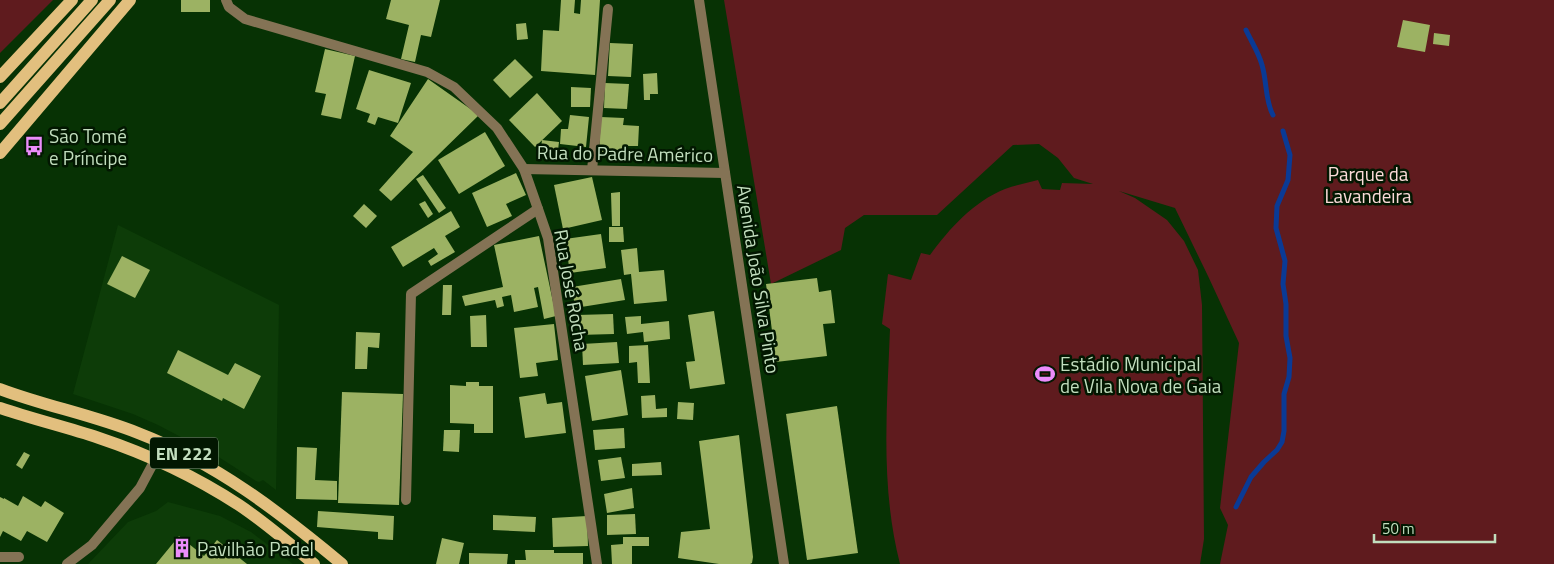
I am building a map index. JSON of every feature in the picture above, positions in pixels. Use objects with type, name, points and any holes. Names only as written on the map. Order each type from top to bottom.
[{"type":"main road","points":[[0,77],[72,0]]},
{"type":"main road","points":[[0,103],[92,0]]},
{"type":"main road","points":[[0,124],[110,0]]},
{"type":"main road","points":[[0,153],[130,0]]},
{"type":"main road","name":"EN 222","points":[[0,390],[136,432],[198,460],[236,482],[295,525],[342,564]]},
{"type":"main road","name":"EN 222","points":[[0,408],[99,438],[156,460],[194,479],[240,506],[314,564]]},
{"type":"main road","name":"EN 222","points":[[0,414],[34,419]]},
{"type":"street","name":"Rua José Rocha","points":[[226,0],[229,6],[245,20],[427,72],[454,87],[497,128],[524,168],[548,238],[597,564]]},
{"type":"street","name":"Avenida João Silva Pinto","points":[[699,0],[784,564]]},
{"type":"street","points":[[592,170],[608,9]]},
{"type":"street","name":"Rua do Padre Américo","points":[[524,168],[725,173]]},
{"type":"street","points":[[406,500],[411,294],[538,209]]},
{"type":"street","points":[[68,564],[92,545],[140,488],[164,443]]},
{"type":"street","points":[[0,557],[20,557]]},
{"type":"shaded area","points":[[118,225],[279,305],[276,490],[263,480],[256,481],[217,456],[158,425],[133,414],[73,394]]},
{"type":"shaded area","points":[[168,502],[220,516],[251,532],[293,564],[88,564],[128,522],[156,511]]},
{"type":"green space","points":[[0,0],[53,0],[0,53]]},
{"type":"green space","name":"Parque da Lavandeira","points":[[724,0],[1554,0],[1554,564],[1220,564],[1228,525],[1220,508],[1239,343],[1175,208],[1119,191],[1135,198],[1167,220],[1184,241],[1198,270],[1202,305],[1204,539],[1200,564],[900,564],[894,535],[887,476],[886,447],[890,329],[882,324],[888,274],[911,280],[921,253],[930,255],[972,208],[993,194],[1038,180],[1042,189],[1060,190],[1062,183],[1093,184],[1074,178],[1058,158],[1039,144],[1013,145],[937,215],[864,215],[845,228],[841,250],[771,284]]},
{"type":"building","points":[[181,0],[210,0],[210,12],[181,12]]},
{"type":"building","points":[[391,0],[440,0],[431,37],[421,35],[415,62],[401,59],[409,25],[386,19]]},
{"type":"building","points":[[561,0],[575,0],[574,13],[580,14],[581,0],[600,0],[595,75],[541,71],[543,30],[559,31]]},
{"type":"building","points":[[1403,20],[1430,25],[1425,52],[1397,47]]},
{"type":"building","points":[[526,23],[528,39],[517,40],[516,24]]},
{"type":"building","points":[[1434,33],[1450,35],[1449,46],[1433,44]]},
{"type":"building","points":[[610,43],[633,44],[631,77],[608,76]]},
{"type":"building","points":[[325,49],[355,56],[341,119],[321,115],[326,94],[315,92]]},
{"type":"building","points":[[515,59],[533,77],[510,98],[493,80]]},
{"type":"building","points":[[369,70],[411,83],[398,123],[378,117],[375,125],[367,122],[370,114],[356,109]]},
{"type":"building","points":[[657,73],[658,94],[650,94],[650,100],[644,100],[643,74]]},
{"type":"building","points":[[428,79],[479,115],[391,201],[379,190],[413,152],[390,136]]},
{"type":"building","points":[[605,83],[629,84],[627,109],[604,108]]},
{"type":"building","points":[[571,87],[591,88],[590,107],[571,107]]},
{"type":"building","points":[[537,93],[562,121],[535,147],[509,120]]},
{"type":"building","points":[[570,115],[589,117],[586,147],[560,144],[561,129],[568,129]]},
{"type":"building","points":[[601,117],[624,118],[623,125],[639,126],[638,146],[623,146],[622,153],[599,153]]},
{"type":"building","points":[[485,132],[505,166],[459,194],[438,160]]},
{"type":"building","points":[[542,140],[559,142],[557,158],[540,156]]},
{"type":"building","points":[[516,173],[526,195],[506,204],[512,216],[487,227],[472,193]]},
{"type":"building","points":[[423,175],[446,208],[439,213],[416,179]]},
{"type":"building","points":[[592,177],[602,220],[563,229],[554,185]]},
{"type":"building","points":[[620,192],[620,226],[612,226],[611,193]]},
{"type":"building","points":[[425,201],[433,214],[428,218],[419,204]]},
{"type":"building","points":[[364,204],[377,216],[366,228],[353,216]]},
{"type":"building","points":[[451,211],[460,227],[445,236],[455,252],[431,266],[428,261],[438,254],[434,248],[403,267],[391,247]]},
{"type":"building","points":[[609,227],[623,227],[624,242],[609,242]]},
{"type":"building","points":[[601,234],[606,268],[570,273],[565,239]]},
{"type":"building","points":[[539,236],[556,316],[544,319],[538,287],[534,288],[538,307],[514,312],[511,295],[502,297],[504,306],[497,308],[495,300],[465,306],[462,296],[503,287],[494,245]]},
{"type":"building","points":[[637,248],[639,272],[664,270],[667,301],[634,304],[631,274],[624,275],[621,250]]},
{"type":"building","points":[[122,256],[150,270],[135,298],[107,284]]},
{"type":"building","points":[[817,278],[819,292],[831,290],[835,323],[823,324],[827,356],[776,362],[766,284]]},
{"type":"building","points":[[621,279],[625,300],[575,308],[572,287]]},
{"type":"building","points":[[443,285],[452,285],[451,315],[442,315]]},
{"type":"building","points":[[714,311],[725,384],[690,389],[686,362],[695,361],[688,315]]},
{"type":"building","points":[[613,314],[614,334],[578,335],[577,315]]},
{"type":"building","points":[[486,315],[487,347],[471,347],[470,316]]},
{"type":"building","points":[[641,316],[641,324],[669,321],[670,339],[644,342],[643,332],[627,334],[625,317]]},
{"type":"building","points":[[554,324],[558,360],[536,363],[538,376],[520,378],[514,328]]},
{"type":"building","points":[[356,332],[380,333],[379,348],[368,347],[367,369],[355,369]]},
{"type":"building","points":[[617,342],[619,363],[583,365],[582,344]]},
{"type":"building","points":[[648,345],[650,383],[638,383],[637,362],[629,363],[629,346]]},
{"type":"building","points":[[178,350],[228,375],[235,363],[261,376],[244,409],[223,398],[222,401],[167,373]]},
{"type":"building","points":[[621,370],[628,415],[592,421],[585,376]]},
{"type":"building","points":[[466,382],[479,382],[479,386],[493,386],[493,433],[474,433],[474,424],[450,423],[450,385],[466,386]]},
{"type":"building","points":[[342,392],[403,394],[399,505],[338,503]]},
{"type":"building","points":[[545,393],[547,404],[562,402],[566,433],[525,438],[519,397]]},
{"type":"building","points":[[655,395],[656,409],[667,408],[667,417],[642,418],[641,396]]},
{"type":"building","points":[[678,402],[694,403],[693,420],[677,419]]},
{"type":"building","points":[[837,406],[858,553],[807,560],[786,414]]},
{"type":"building","points":[[624,428],[625,448],[595,450],[593,430]]},
{"type":"building","points":[[444,430],[460,430],[459,452],[443,451]]},
{"type":"building","points":[[739,435],[753,557],[752,563],[719,564],[678,558],[681,532],[710,529],[699,441]]},
{"type":"building","points":[[297,447],[317,448],[315,480],[337,481],[337,500],[296,499]]},
{"type":"building","points":[[24,452],[30,455],[22,469],[16,465]]},
{"type":"building","points":[[621,457],[625,478],[601,481],[598,460]]},
{"type":"building","points":[[661,462],[662,475],[632,476],[632,464]]},
{"type":"building","points":[[632,488],[634,508],[607,513],[604,494]]},
{"type":"building","points":[[23,496],[41,507],[45,501],[64,513],[47,542],[27,531],[21,541],[3,531],[0,537],[0,497],[18,506]]},
{"type":"building","points":[[318,511],[394,516],[393,540],[378,539],[378,532],[317,527]]},
{"type":"building","points":[[635,514],[636,534],[607,535],[607,515]]},
{"type":"building","points":[[493,515],[536,517],[535,532],[493,530]]},
{"type":"building","points":[[587,516],[588,546],[553,547],[552,518]]},
{"type":"building","name":"Pavilhão Padel","points":[[179,536],[204,556],[217,540],[247,564],[156,564]]},
{"type":"building","points":[[623,537],[649,537],[649,546],[632,546],[632,564],[612,564],[611,545],[623,544]]},
{"type":"building","points":[[442,538],[464,543],[459,564],[436,564]]},
{"type":"building","points":[[525,550],[583,553],[583,564],[515,564],[515,560],[526,560]]},
{"type":"building","points":[[469,553],[508,554],[507,564],[469,564]]},
{"type":"waterway","points":[[1246,30],[1261,61],[1270,109],[1273,115]]},
{"type":"waterway","points":[[1236,507],[1251,477],[1277,450],[1282,442],[1284,431],[1284,394],[1289,377],[1290,358],[1286,336],[1286,304],[1283,284],[1285,261],[1276,228],[1277,206],[1288,180],[1290,155],[1283,131]]},
{"type":"place","name":"São Tomé e Príncipe","points":[[34,146]]},
{"type":"place","name":"Estádio Municipal de Vila Nova de Gaia","points":[[1045,374]]},
{"type":"place","name":"Pavilhão Padel","points":[[182,548]]}]
